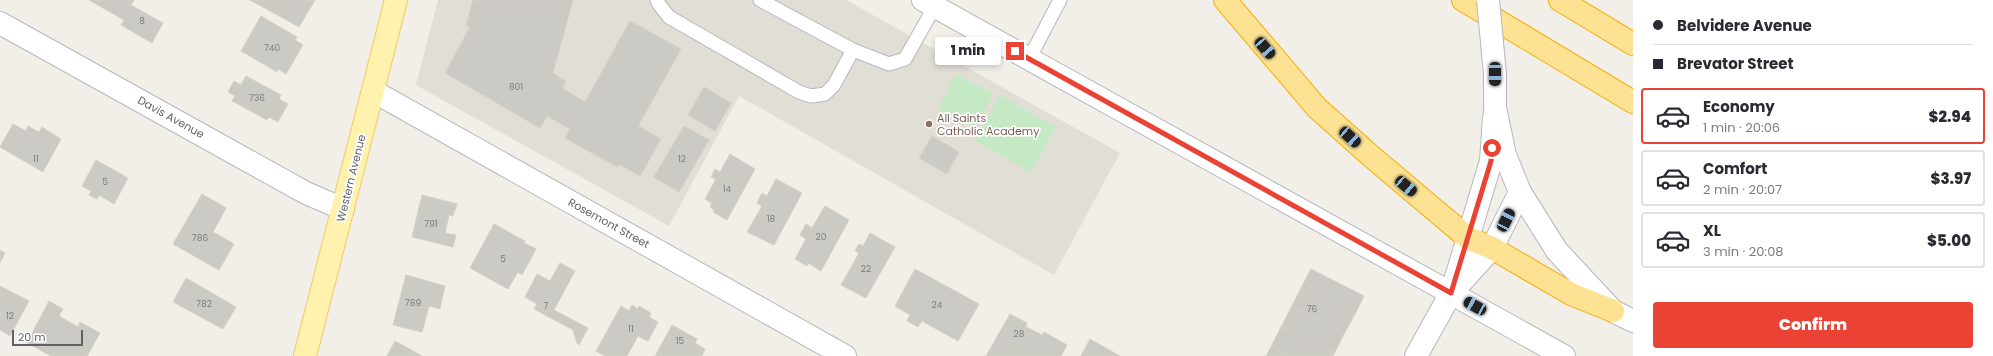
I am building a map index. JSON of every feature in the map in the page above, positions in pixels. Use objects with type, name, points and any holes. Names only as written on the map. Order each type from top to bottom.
[{"type":"highway","points":[[1225,0],[1317,108],[1372,157],[1468,238],[1492,248],[1571,294],[1613,311]]},
{"type":"highway","points":[[1463,0],[1633,102]]},
{"type":"highway","points":[[1560,0],[1633,44]]},
{"type":"main road","name":"Western Avenue","points":[[305,356],[396,0]]},
{"type":"street","points":[[1416,356],[1451,293],[1491,161],[1495,108],[1495,74],[1488,0]]},
{"type":"street","points":[[929,3],[1564,356]]},
{"type":"street","name":"Davis Avenue","points":[[0,23],[306,193],[343,209]]},
{"type":"street","name":"Rosemont Street","points":[[373,91],[845,356]]},
{"type":"street","points":[[1495,108],[1505,155],[1520,192],[1558,251],[1613,311],[1633,321]]},
{"type":"street","points":[[1451,293],[1492,248],[1520,192]]},
{"type":"lane","points":[[657,0],[669,17],[799,92],[811,96],[825,94],[834,84],[852,50]]},
{"type":"lane","points":[[760,0],[852,50],[889,64],[905,59],[929,3]]},
{"type":"lane","points":[[1029,59],[1060,0]]},
{"type":"shaded area","name":"All Saints Catholic Academy","points":[[438,0],[846,0],[1120,153],[1054,275],[739,96],[669,226],[416,85]]},
{"type":"green space","points":[[956,74],[993,94],[975,129],[938,109]]},
{"type":"green space","points":[[1000,95],[1056,127],[1031,172],[975,141]]},
{"type":"building","points":[[89,0],[134,0],[131,5],[163,23],[152,43],[121,25],[124,20]]},
{"type":"building","points":[[250,0],[315,0],[299,27]]},
{"type":"building","points":[[473,0],[573,0],[553,73],[566,81],[562,88],[585,102],[630,21],[681,49],[638,126],[661,139],[640,176],[619,164],[617,167],[565,138],[570,129],[547,116],[540,128],[445,73],[470,27],[466,25]]},
{"type":"building","points":[[261,16],[297,37],[295,40],[303,45],[286,74],[278,69],[277,72],[241,51]]},
{"type":"building","points":[[246,76],[281,95],[279,99],[288,104],[278,122],[269,117],[267,120],[232,101],[235,96],[228,92],[234,81],[241,85]]},
{"type":"building","points":[[704,87],[731,103],[715,131],[688,115]]},
{"type":"building","points":[[13,124],[26,131],[28,126],[39,132],[42,127],[61,139],[43,172],[0,147]]},
{"type":"building","points":[[684,126],[709,140],[679,192],[654,177]]},
{"type":"building","points":[[932,136],[959,152],[947,174],[919,158]]},
{"type":"building","points":[[730,154],[755,169],[727,220],[713,212],[714,210],[710,207],[712,203],[705,199],[716,179],[711,177],[715,169],[720,172]]},
{"type":"building","points":[[96,160],[128,178],[114,204],[99,195],[97,199],[89,195],[91,191],[82,186]]},
{"type":"building","points":[[776,179],[802,193],[774,245],[747,232],[762,206],[757,203],[762,193],[767,196]]},
{"type":"building","points":[[202,194],[226,208],[213,232],[234,244],[219,270],[173,244]]},
{"type":"building","points":[[422,195],[457,204],[453,216],[449,215],[445,233],[456,235],[453,247],[412,237]]},
{"type":"building","points":[[825,206],[849,220],[821,271],[808,263],[807,266],[795,259],[806,239],[800,235],[806,224],[812,228]]},
{"type":"building","points":[[494,224],[525,241],[524,243],[536,249],[522,275],[518,272],[508,289],[470,268]]},
{"type":"building","points":[[870,233],[895,247],[866,298],[841,285],[859,253],[855,251],[859,244],[863,246]]},
{"type":"building","points":[[0,250],[5,253],[0,263]]},
{"type":"building","points":[[560,263],[575,271],[554,310],[588,328],[579,345],[573,330],[534,309],[537,304],[525,297],[537,274],[550,281]]},
{"type":"building","points":[[915,269],[979,304],[958,341],[922,321],[918,327],[907,321],[910,315],[895,306]]},
{"type":"building","points":[[1311,269],[1364,296],[1354,316],[1301,288]]},
{"type":"building","points":[[406,275],[445,286],[440,309],[429,306],[422,332],[393,325]]},
{"type":"building","points":[[186,278],[236,307],[223,329],[173,302]]},
{"type":"building","points":[[0,286],[29,301],[10,336],[0,330]]},
{"type":"building","points":[[1301,288],[1354,316],[1344,334],[1292,306]]},
{"type":"building","points":[[49,301],[63,309],[59,316],[78,327],[80,322],[100,333],[87,356],[51,356],[27,343]]},
{"type":"building","points":[[632,305],[638,309],[639,306],[651,313],[649,317],[658,322],[648,341],[638,336],[627,356],[605,356],[596,351],[621,306],[629,311]]},
{"type":"building","points":[[1292,306],[1344,334],[1334,354],[1281,327]]},
{"type":"building","points":[[1010,314],[1027,323],[1026,327],[1042,335],[1044,332],[1067,345],[1061,356],[986,356]]},
{"type":"building","points":[[672,325],[697,339],[695,343],[705,349],[702,356],[655,356]]},
{"type":"building","points":[[1281,327],[1334,354],[1333,356],[1292,356],[1272,345]]},
{"type":"building","points":[[1090,339],[1120,356],[1081,356]]},
{"type":"building","points":[[395,341],[422,356],[387,356]]},
{"type":"building","points":[[1272,345],[1292,356],[1266,356]]},
{"type":"place","name":"All Saints Catholic Academy","points":[[929,124]]},
{"type":"route","points":[[1015,51],[1451,293],[1491,161],[1492,148]]}]
